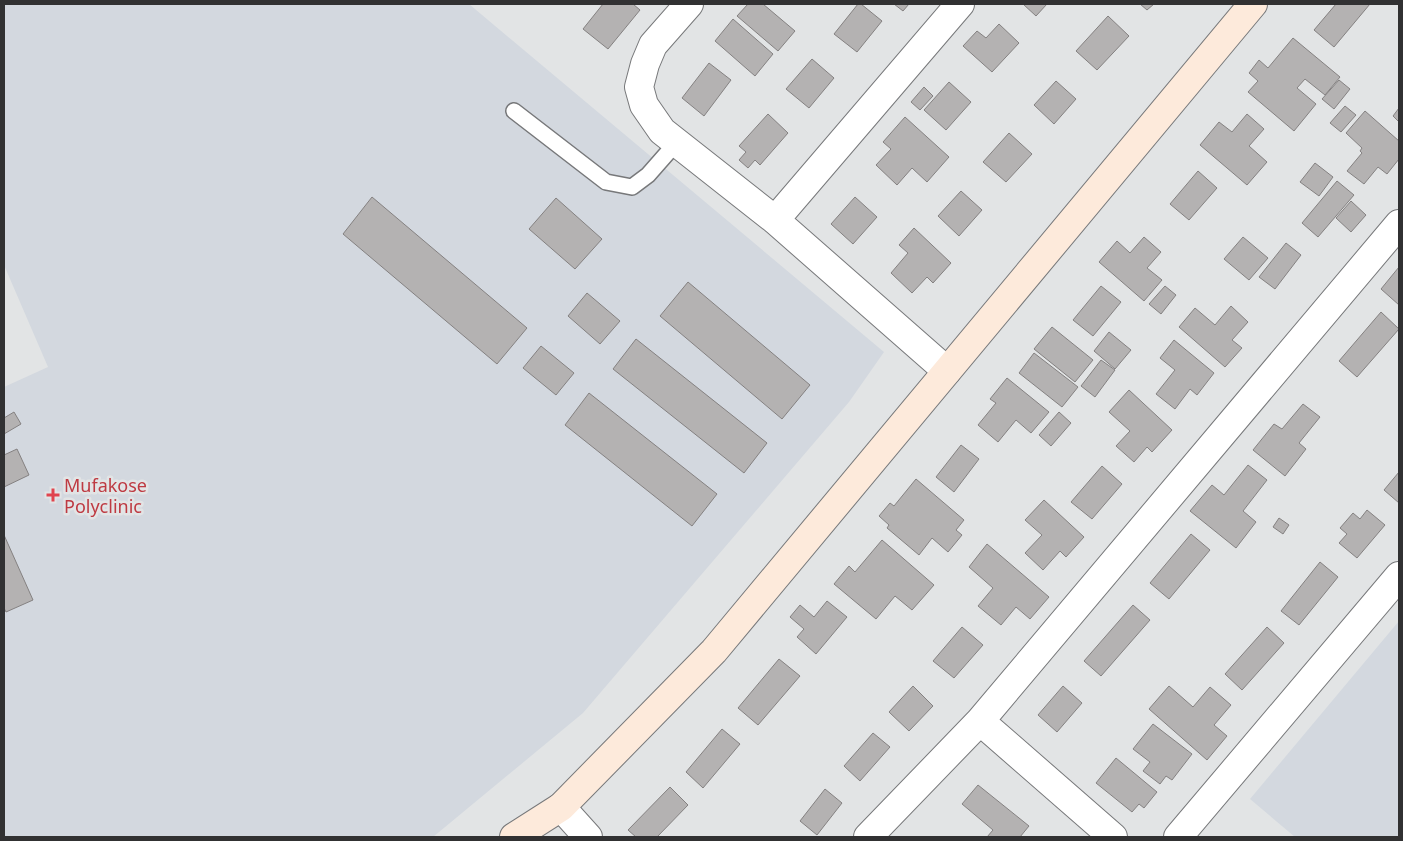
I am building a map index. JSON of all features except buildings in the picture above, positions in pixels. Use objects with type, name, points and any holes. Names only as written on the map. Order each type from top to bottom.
[{"type":"street","points":[[689,4],[653,45],[645,64],[639,87],[644,106],[662,131],[776,220],[947,371]]},
{"type":"street","points":[[776,220],[960,4]]},
{"type":"street","points":[[514,837],[561,807],[714,651],[1254,4]]},
{"type":"street","points":[[868,837],[980,721],[1399,224]]},
{"type":"street","points":[[1178,837],[1399,576]]},
{"type":"street","points":[[980,721],[1113,837]]},
{"type":"street","points":[[561,807],[588,837]]},
{"type":"lane","points":[[514,111],[606,182],[632,187],[648,175],[676,142]]},
{"type":"shaded area","points":[[4,4],[469,4],[884,352],[849,402],[583,713],[433,837],[4,837],[4,387],[48,367],[4,265]]},
{"type":"shaded area","points":[[1399,621],[1399,837],[1295,837],[1250,799]]},
{"type":"place","name":"Mufakose Polyclinic","points":[[53,495]]}]
